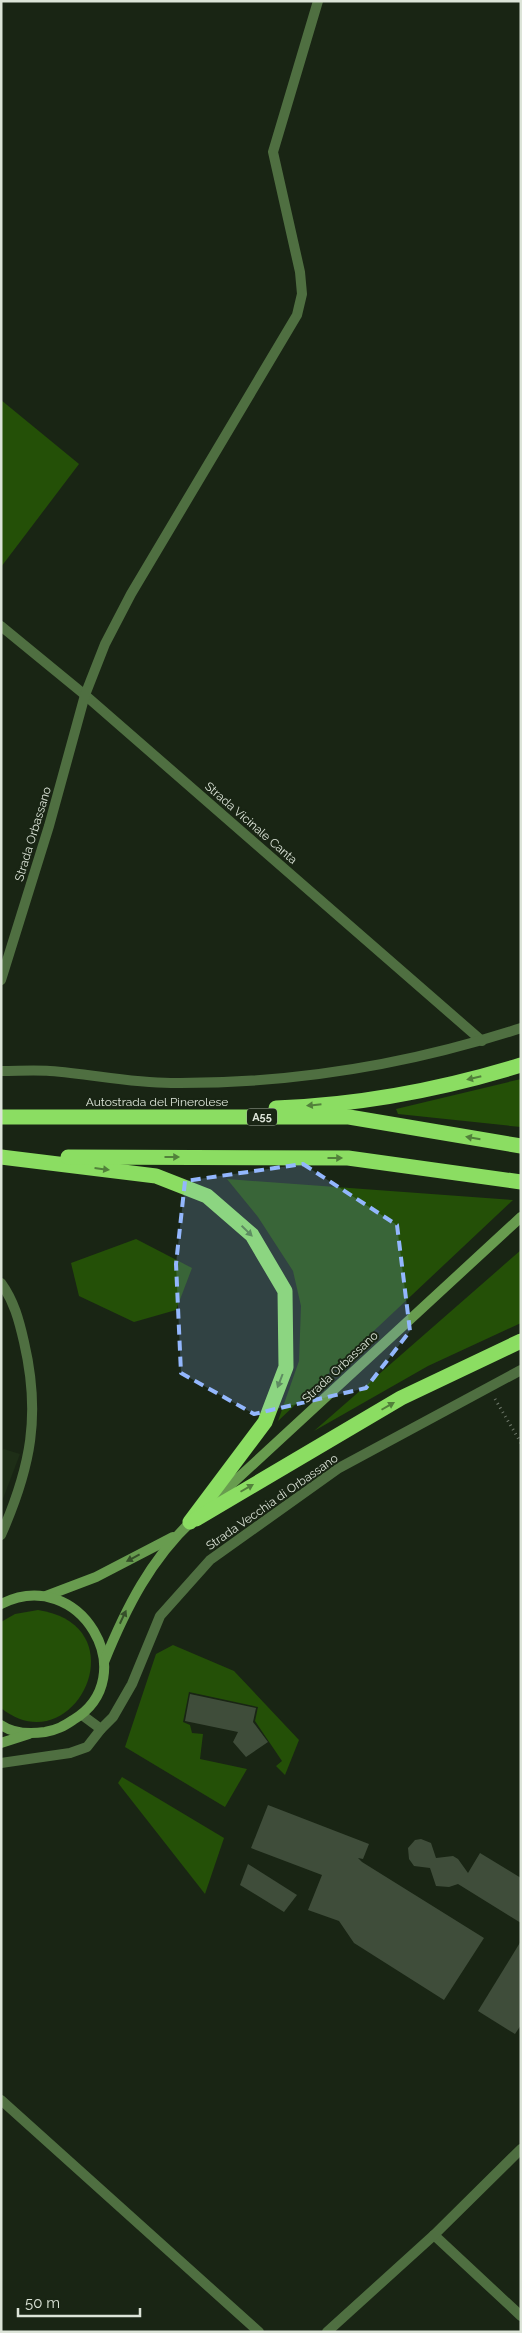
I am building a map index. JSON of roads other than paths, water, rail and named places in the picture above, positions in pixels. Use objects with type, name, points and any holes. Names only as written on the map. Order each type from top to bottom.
[{"type":"highway","points":[[3,1117],[283,1108],[361,1100],[440,1086],[521,1065]]},
{"type":"highway","name":"Autostrada del Pinerolese","points":[[3,1117],[348,1117],[521,1146]]},
{"type":"highway","points":[[1,1157],[348,1158],[521,1182]]},
{"type":"highway","points":[[1,1157],[156,1176],[207,1196],[252,1235],[285,1291],[286,1368],[265,1422],[190,1522]]},
{"type":"highway","points":[[190,1522],[401,1398],[521,1341]]},
{"type":"main road","name":"Strada Orbassano","points":[[1,1743],[29,1734],[57,1730],[82,1715],[94,1700],[102,1682],[104,1662],[123,1614],[143,1580],[176,1535],[521,1217]]},
{"type":"main road","name":"Strada Orbassano","points":[[46,1596],[96,1578],[176,1535]]},
{"type":"main road","name":"Strada Orbassano","points":[[1,1604],[28,1595],[46,1596],[68,1604],[87,1618],[99,1639],[104,1662]]},
{"type":"main road","name":"Strada Orbassano","points":[[1,1725],[29,1734]]},
{"type":"street","name":"Strada Orbassano","points":[[1,980],[50,826],[85,695],[105,644],[130,594],[297,315],[302,294],[300,272],[273,152],[318,1]]},
{"type":"street","name":"Strada Vicinale Canta","points":[[1,626],[85,695],[482,1041]]},
{"type":"street","points":[[1,1071],[50,1071],[118,1080],[170,1083],[269,1078],[348,1071],[482,1041],[521,1028]]},
{"type":"street","points":[[1,1283],[11,1296],[24,1344],[33,1395],[34,1423],[26,1462],[15,1500],[1,1535]]},
{"type":"street","name":"Strada Vecchia di Orbassano","points":[[1,1762],[70,1753],[87,1747],[113,1717],[132,1684],[160,1616],[210,1560],[339,1468],[521,1370]]},
{"type":"street","points":[[82,1715],[101,1729]]},
{"type":"street","points":[[1,2100],[259,2332]]},
{"type":"street","points":[[327,2332],[434,2235],[521,2150]]},
{"type":"street","points":[[434,2235],[521,2316]]}]
